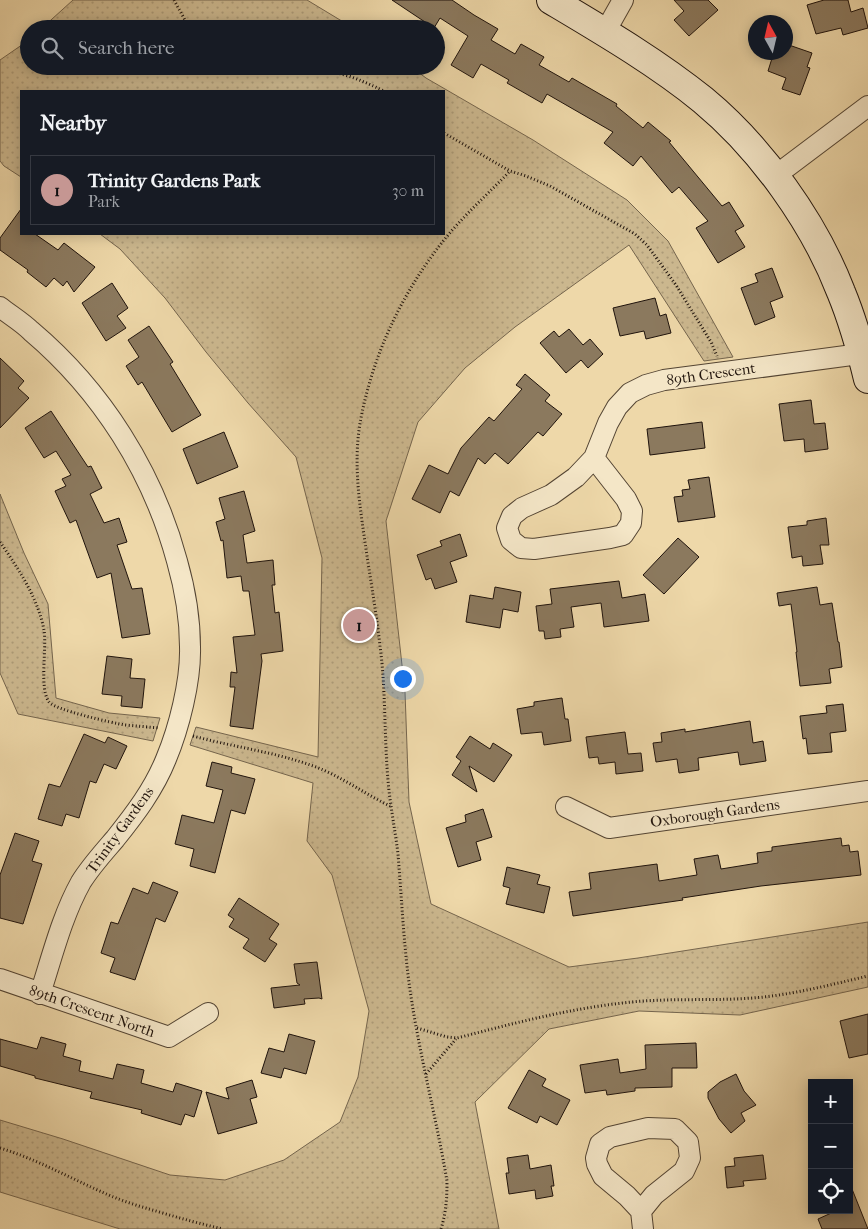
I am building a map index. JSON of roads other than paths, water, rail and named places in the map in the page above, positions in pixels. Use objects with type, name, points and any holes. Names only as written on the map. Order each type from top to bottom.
[{"type":"street","points":[[551,0],[605,32],[675,78],[735,129],[775,176],[804,220],[830,266],[852,320],[866,362]]},
{"type":"street","points":[[605,32],[623,0]]},
{"type":"street","points":[[775,176],[868,106]]},
{"type":"street","name":"Trinity Gardens","points":[[0,307],[32,331],[67,365],[99,402],[128,443],[151,488],[170,534],[182,580],[189,624],[190,649],[187,681],[176,732],[166,760],[139,808],[81,882],[67,911],[40,994]]},
{"type":"street","name":"89th Crescent","points":[[594,458],[626,499],[632,511],[631,523],[623,534],[610,538],[534,549],[521,548],[511,540],[507,528],[512,516],[522,508],[551,495],[576,476],[594,458],[608,423],[617,407],[630,393],[646,385],[664,380],[720,372],[866,362]]},
{"type":"street","name":"Oxborough Gardens","points":[[566,807],[608,828],[868,791]]},
{"type":"street","name":"89th Crescent North","points":[[0,979],[169,1038],[208,1013]]},
{"type":"street","points":[[648,1128],[675,1129],[688,1142],[690,1158],[684,1171],[654,1195],[642,1220],[627,1196],[603,1176],[596,1158],[600,1144],[610,1137],[648,1128]]},
{"type":"place","name":"Trinity Gardens Park","points":[[359,625]]}]
